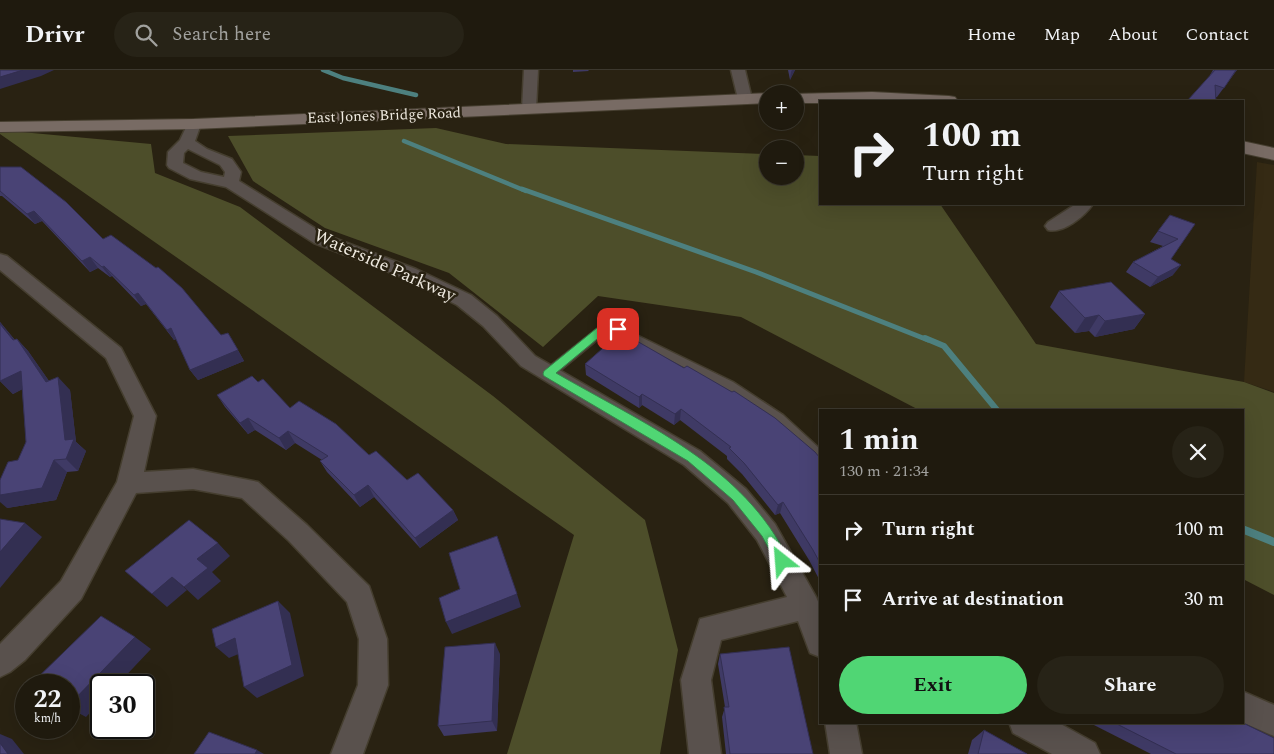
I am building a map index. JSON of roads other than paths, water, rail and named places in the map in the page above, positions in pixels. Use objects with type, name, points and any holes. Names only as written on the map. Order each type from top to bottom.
[{"type":"street","points":[[529,109],[531,70]]},
{"type":"street","points":[[738,70],[745,99]]},
{"type":"street","points":[[804,98],[872,97],[930,100]]},
{"type":"street","name":"East Jones Bridge Road","points":[[0,127],[194,124],[759,98]]},
{"type":"street","points":[[194,124],[188,142],[176,152],[175,165],[196,176],[228,172]]},
{"type":"street","name":"Waterside Parkway","points":[[188,142],[320,239],[409,273],[464,300],[490,321],[528,361],[692,458],[737,496],[766,532],[806,606],[819,640]]},
{"type":"street","points":[[1244,147],[1273,151]]},
{"type":"street","points":[[1054,226],[1084,205]]},
{"type":"street","points":[[0,260],[114,352],[145,416],[129,483],[71,590],[15,650],[0,662]]},
{"type":"street","points":[[129,483],[193,479],[249,489],[298,533],[359,595],[373,639],[373,685],[347,754]]},
{"type":"street","points":[[705,754],[696,680],[710,629],[806,606]]},
{"type":"street","points":[[1244,707],[1274,721]]},
{"type":"street","points":[[840,724],[846,754]]},
{"type":"street","points":[[1028,724],[1084,754]]},
{"type":"lane","points":[[548,374],[601,331],[618,329],[730,385],[779,418],[819,455]]},
{"type":"waterway","points":[[323,70],[343,78],[416,95]]},
{"type":"waterway","points":[[404,141],[526,191]]},
{"type":"waterway","points":[[522,189],[756,272],[928,340]]},
{"type":"waterway","points":[[925,338],[944,346],[996,409]]},
{"type":"waterway","points":[[1244,530],[1274,542]]}]
